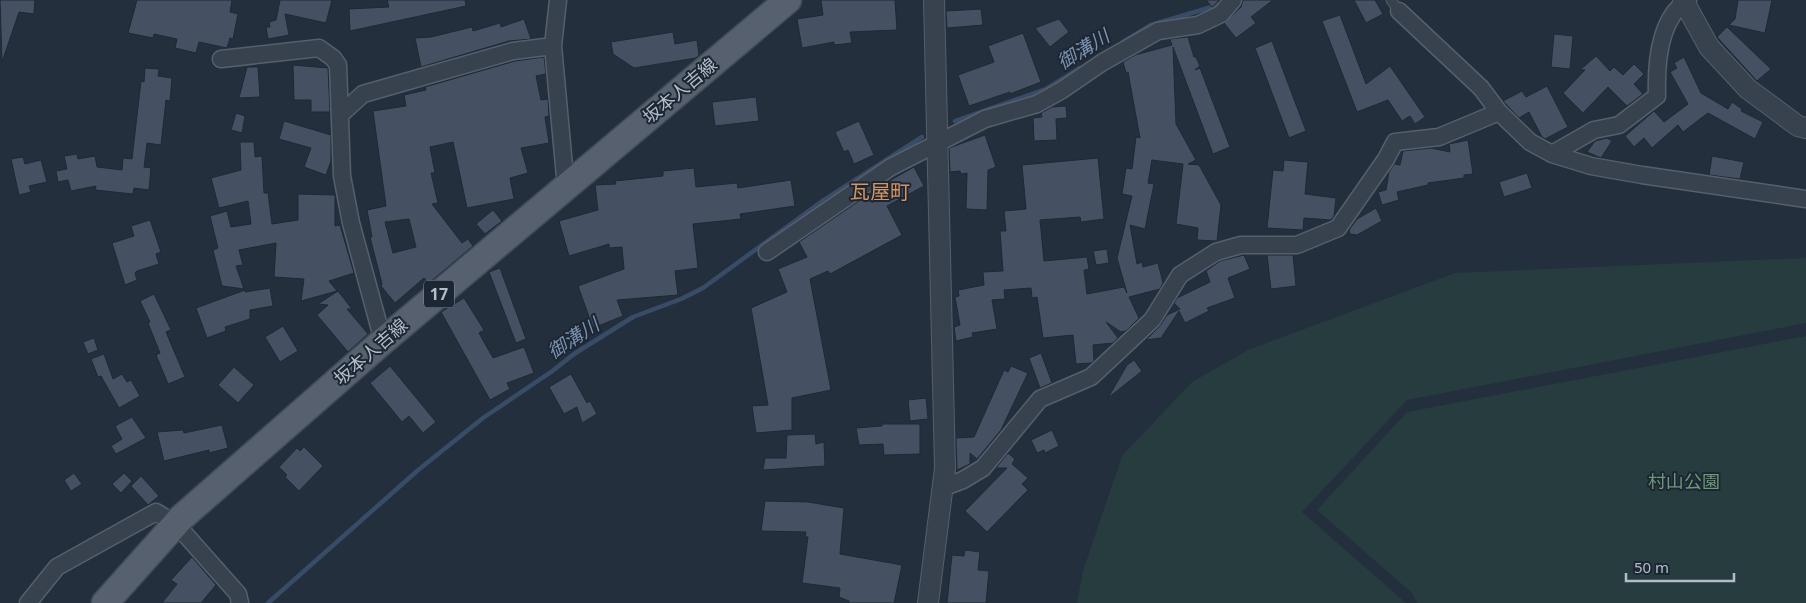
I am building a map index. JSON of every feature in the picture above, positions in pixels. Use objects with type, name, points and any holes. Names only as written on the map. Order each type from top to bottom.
[{"type":"main road","name":"坂本人吉線","points":[[105,603],[176,524],[383,341],[788,0]]},
{"type":"street","points":[[558,0],[552,46],[566,188]]},
{"type":"street","points":[[928,603],[945,468],[934,0]]},
{"type":"street","points":[[767,252],[891,167],[984,119],[1037,104],[1062,90],[1103,62],[1158,31],[1198,25],[1221,14],[1233,0]]},
{"type":"street","points":[[1552,154],[1594,130],[1619,125],[1656,96],[1656,71],[1666,25],[1685,1],[1709,47],[1748,89],[1798,126],[1806,128]]},
{"type":"street","points":[[1395,6],[1481,88],[1498,112],[1530,142],[1552,154],[1592,166],[1642,175],[1806,199]]},
{"type":"street","points":[[341,114],[363,94],[513,51],[552,46]]},
{"type":"street","points":[[221,59],[319,48],[333,58],[338,65],[342,176],[350,223],[383,341]]},
{"type":"street","points":[[942,488],[963,480],[983,468],[1040,399],[1092,378],[1152,320],[1180,276],[1216,252],[1241,245],[1297,245],[1338,228],[1395,142],[1439,136],[1498,112]]},
{"type":"street","points":[[28,603],[57,567],[156,512],[176,524],[238,594],[240,603]]},
{"type":"green space","points":[[1806,258],[1806,323],[1407,400],[1302,512],[1406,603],[1077,603],[1083,571],[1122,456],[1192,382],[1248,350],[1455,273]]},
{"type":"green space","name":"村山公園","points":[[1806,336],[1806,603],[1417,603],[1412,593],[1317,510],[1407,412]]},
{"type":"building","points":[[0,0],[35,0],[34,14],[19,12],[2,62]]},
{"type":"building","points":[[137,0],[232,0],[230,12],[238,14],[233,39],[230,38],[227,48],[199,42],[196,53],[175,48],[177,39],[154,34],[153,38],[128,33]]},
{"type":"building","points":[[280,0],[332,0],[326,23],[285,14],[289,35],[268,39],[266,27],[270,27],[269,22],[276,20]]},
{"type":"building","points":[[387,0],[465,0],[466,6],[350,31],[349,9],[389,7]]},
{"type":"building","points":[[821,0],[895,0],[897,30],[850,32],[852,43],[834,45],[834,42],[802,48],[797,19],[823,15]]},
{"type":"building","points":[[1206,0],[1220,0],[1212,7]]},
{"type":"building","points":[[1243,0],[1273,0],[1251,17],[1256,23],[1236,38],[1224,23],[1241,7]]},
{"type":"building","points":[[1354,0],[1375,0],[1383,14],[1366,23]]},
{"type":"building","points":[[1738,0],[1772,0],[1765,33],[1729,25],[1735,19]]},
{"type":"building","points":[[981,9],[983,25],[947,28],[946,11]]},
{"type":"building","points":[[1340,15],[1366,84],[1390,66],[1425,117],[1415,124],[1410,116],[1402,121],[1388,100],[1357,112],[1322,21]]},
{"type":"building","points":[[524,19],[531,39],[509,41],[421,67],[415,38],[431,37],[472,27],[473,31],[500,23],[501,27]]},
{"type":"building","points":[[1059,19],[1069,32],[1050,47],[1035,28]]},
{"type":"building","points":[[1727,27],[1771,69],[1757,81],[1717,37]]},
{"type":"building","points":[[673,32],[675,44],[697,40],[699,55],[696,58],[634,68],[613,54],[611,42]]},
{"type":"building","points":[[1023,33],[1041,82],[1010,94],[1010,92],[969,106],[958,75],[994,62],[988,46]]},
{"type":"building","points":[[1554,34],[1573,36],[1570,69],[1551,67]]},
{"type":"building","points":[[1188,37],[1194,57],[1196,57],[1200,66],[1195,70],[1200,68],[1230,147],[1213,154],[1173,47],[1176,124],[1196,160],[1188,164],[1199,165],[1221,205],[1217,241],[1197,240],[1198,228],[1176,224],[1183,164],[1152,160],[1148,183],[1154,184],[1145,229],[1130,225],[1137,264],[1142,262],[1143,267],[1158,263],[1163,283],[1160,289],[1129,297],[1139,318],[1126,331],[1121,332],[1106,322],[1118,338],[1113,343],[1093,345],[1094,361],[1076,364],[1073,335],[1043,338],[1037,297],[1032,298],[1031,288],[1004,290],[1005,299],[992,300],[997,329],[972,333],[973,337],[956,341],[954,327],[960,325],[955,297],[959,296],[958,290],[984,285],[983,272],[1003,271],[1000,231],[1006,231],[1004,211],[1026,209],[1022,165],[1098,158],[1104,219],[1081,222],[1080,217],[1040,220],[1044,261],[1087,257],[1089,269],[1084,270],[1087,294],[1124,287],[1127,293],[1117,258],[1132,196],[1122,194],[1126,168],[1132,169],[1136,137],[1140,138],[1128,72],[1126,73],[1123,62],[1135,55],[1172,45],[1170,39]]},
{"type":"building","points":[[1272,41],[1306,131],[1289,138],[1255,48]]},
{"type":"building","points":[[1596,56],[1610,71],[1614,67],[1623,75],[1634,64],[1644,74],[1634,84],[1643,94],[1627,106],[1608,87],[1583,113],[1563,93],[1585,70],[1580,70]]},
{"type":"building","points":[[544,57],[546,74],[536,76],[541,100],[548,99],[549,116],[545,117],[549,143],[521,148],[528,173],[510,178],[514,199],[467,208],[453,142],[430,147],[435,173],[431,173],[438,203],[432,204],[462,243],[468,239],[473,246],[429,283],[424,278],[395,303],[381,286],[370,237],[372,237],[367,210],[386,206],[373,111],[406,106],[404,95],[426,90],[425,87],[515,61]],"holes":[[[409,219],[416,247],[393,253],[385,222]]]},
{"type":"building","points":[[1684,57],[1701,93],[1728,109],[1732,102],[1742,109],[1741,111],[1763,122],[1755,139],[1708,113],[1683,132],[1678,125],[1652,148],[1644,138],[1634,147],[1625,136],[1654,111],[1664,122],[1688,104],[1670,72],[1677,68],[1674,63]]},
{"type":"building","points":[[293,65],[328,68],[330,112],[311,112],[311,100],[294,100]]},
{"type":"building","points":[[247,67],[258,67],[260,97],[239,98]]},
{"type":"building","points":[[145,68],[159,69],[158,76],[172,78],[170,101],[166,100],[161,145],[147,143],[144,167],[151,168],[149,190],[134,188],[133,194],[95,190],[96,186],[71,191],[68,180],[58,182],[56,171],[67,169],[64,156],[77,154],[78,159],[95,156],[97,167],[122,170],[123,158],[132,159],[141,81],[144,82]]},
{"type":"building","points":[[1547,86],[1568,127],[1545,139],[1542,137],[1529,112],[1519,118],[1503,101],[1522,91],[1526,97]]},
{"type":"building","points":[[756,97],[759,121],[715,126],[712,102]]},
{"type":"building","points":[[1066,106],[1067,118],[1056,119],[1057,140],[1034,141],[1033,118],[1042,117],[1041,113],[1052,107]]},
{"type":"building","points":[[236,113],[245,116],[242,133],[231,130]]},
{"type":"building","points":[[284,121],[331,135],[331,161],[326,175],[304,167],[311,148],[279,139]]},
{"type":"building","points":[[859,121],[874,155],[854,164],[848,150],[844,152],[835,132]]},
{"type":"building","points":[[985,135],[996,167],[988,170],[987,210],[966,209],[967,173],[961,174],[960,171],[950,172],[949,148]]},
{"type":"building","points":[[1607,138],[1612,141],[1601,158],[1587,152],[1595,141]]},
{"type":"building","points":[[1468,140],[1473,174],[1464,175],[1464,178],[1428,183],[1428,185],[1397,192],[1399,200],[1382,205],[1378,192],[1386,190],[1389,172],[1394,164],[1400,165],[1403,151],[1431,148],[1450,152],[1449,144]]},
{"type":"building","points":[[240,142],[254,142],[255,157],[262,156],[264,193],[268,193],[272,224],[298,220],[298,194],[335,195],[335,226],[340,225],[354,273],[329,281],[337,291],[301,301],[304,279],[274,277],[276,243],[239,250],[243,265],[236,266],[244,289],[222,286],[213,250],[218,248],[210,216],[227,211],[231,227],[251,224],[248,201],[219,208],[211,178],[241,170]]},
{"type":"building","points":[[1712,156],[1744,162],[1740,179],[1709,175]]},
{"type":"building","points":[[23,157],[25,164],[41,160],[47,182],[29,186],[31,192],[19,195],[11,159]]},
{"type":"building","points":[[1284,160],[1308,162],[1305,194],[1336,198],[1334,216],[1331,220],[1304,218],[1303,230],[1267,228],[1273,170],[1283,171]]},
{"type":"building","points":[[914,167],[924,186],[887,206],[902,235],[830,274],[828,271],[810,279],[831,390],[792,398],[792,430],[756,433],[752,406],[768,405],[751,308],[787,292],[778,269],[807,257],[799,242],[869,194],[873,202],[893,189],[889,181]]},
{"type":"building","points":[[694,168],[696,187],[737,183],[738,188],[791,180],[795,206],[740,214],[741,219],[693,224],[698,268],[675,271],[678,295],[617,300],[623,316],[593,328],[578,286],[624,269],[622,247],[609,248],[609,244],[569,256],[559,221],[598,210],[595,185],[616,184],[615,181],[663,176],[663,171]]},
{"type":"building","points":[[1527,173],[1532,188],[1504,197],[1499,182]]},
{"type":"building","points":[[1376,208],[1382,221],[1357,235],[1350,234],[1349,230],[1357,219]]},
{"type":"building","points":[[493,210],[502,221],[485,234],[476,224]]},
{"type":"building","points":[[150,220],[161,252],[156,254],[159,264],[137,271],[135,273],[137,280],[125,285],[112,243],[134,236],[131,226]]},
{"type":"building","points":[[1107,249],[1109,263],[1096,265],[1093,251]]},
{"type":"building","points":[[1244,255],[1250,269],[1228,278],[1235,298],[1207,308],[1209,311],[1185,323],[1179,311],[1161,338],[1146,340],[1159,327],[1167,315],[1180,309],[1174,303],[1177,298],[1210,282],[1206,271],[1220,261]]},
{"type":"building","points":[[1267,255],[1293,255],[1296,286],[1271,289]]},
{"type":"building","points":[[500,268],[526,339],[516,343],[489,272]]},
{"type":"building","points":[[270,288],[273,306],[250,310],[250,319],[225,327],[226,331],[207,338],[196,308],[245,290],[245,292]]},
{"type":"building","points":[[338,291],[352,309],[347,309],[368,334],[348,352],[317,315],[328,305],[318,304]]},
{"type":"building","points":[[154,294],[171,330],[166,332],[185,377],[168,384],[156,355],[160,353],[148,323],[150,322],[140,301]]},
{"type":"building","points":[[464,298],[484,330],[479,333],[493,358],[524,347],[534,373],[507,383],[510,389],[490,400],[441,312]]},
{"type":"building","points":[[283,326],[298,351],[280,362],[265,337]]},
{"type":"building","points":[[94,338],[98,350],[88,354],[83,342]]},
{"type":"building","points":[[1041,353],[1052,383],[1040,388],[1029,358]]},
{"type":"building","points":[[104,354],[113,379],[122,374],[127,382],[131,380],[140,396],[119,408],[101,376],[98,377],[91,359]]},
{"type":"building","points":[[1134,360],[1142,371],[1108,398],[1127,365]]},
{"type":"building","points":[[390,366],[436,422],[423,433],[409,416],[402,422],[370,383]]},
{"type":"building","points":[[1011,366],[1028,373],[1001,430],[977,459],[970,453],[970,464],[957,470],[956,438],[974,437],[1004,370],[1008,372]]},
{"type":"building","points":[[234,367],[254,385],[238,403],[218,385]]},
{"type":"building","points":[[571,374],[587,403],[590,401],[597,414],[582,423],[577,407],[564,414],[549,387]]},
{"type":"building","points":[[926,398],[928,419],[910,421],[908,400]]},
{"type":"building","points":[[132,417],[146,438],[116,454],[111,446],[122,439],[115,426]]},
{"type":"building","points":[[882,424],[920,424],[920,454],[884,455],[883,444],[859,445],[856,428],[882,426]]},
{"type":"building","points":[[222,425],[228,448],[209,453],[209,450],[164,461],[157,432],[183,430],[184,433]]},
{"type":"building","points":[[1052,430],[1059,446],[1045,453],[1044,450],[1037,453],[1031,440]]},
{"type":"building","points":[[815,434],[816,444],[824,442],[825,466],[763,470],[765,458],[786,458],[787,435]]},
{"type":"building","points":[[304,447],[323,466],[299,491],[285,477],[287,475],[279,467],[297,448],[300,451]]},
{"type":"building","points":[[1008,453],[1015,459],[1012,464],[1028,478],[1022,484],[1028,490],[987,532],[965,511],[1007,468],[996,468]]},
{"type":"building","points":[[74,473],[82,484],[71,491],[64,480]]},
{"type":"building","points":[[124,473],[132,481],[121,493],[112,484]]},
{"type":"building","points":[[141,476],[159,496],[148,505],[131,486]]},
{"type":"building","points":[[765,501],[808,502],[844,508],[840,554],[902,565],[894,603],[849,603],[849,601],[839,597],[840,588],[802,583],[808,537],[805,537],[806,532],[761,531]]},
{"type":"building","points":[[965,550],[980,552],[978,570],[989,571],[986,603],[947,603],[952,555],[964,556]]},
{"type":"building","points":[[192,557],[216,585],[201,603],[162,603],[177,584],[171,580]]},
{"type":"waterway","name":"御溝川","points":[[1123,42],[1151,25],[1222,4]]},
{"type":"waterway","name":"御溝川","points":[[955,121],[1046,89],[1080,68]]},
{"type":"waterway","name":"御溝川","points":[[268,603],[417,471],[483,418],[574,354],[633,317],[681,299],[703,288],[821,202],[922,137]]},
{"type":"district","name":"瓦屋町","points":[[880,192]]}]
